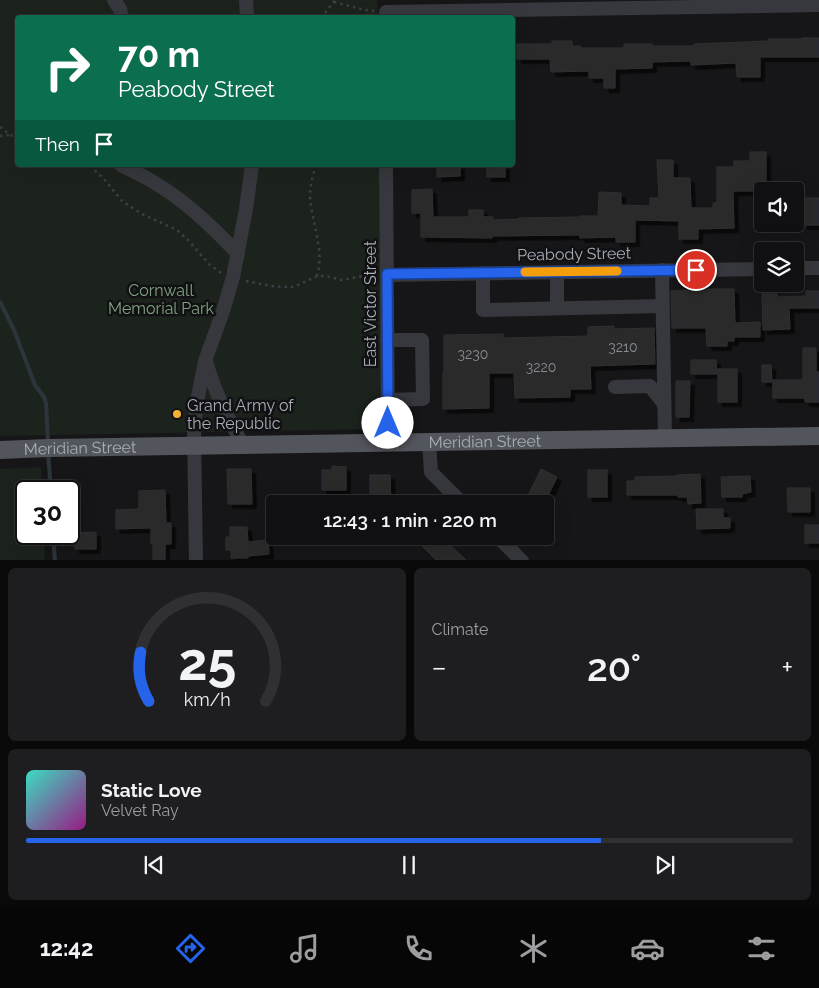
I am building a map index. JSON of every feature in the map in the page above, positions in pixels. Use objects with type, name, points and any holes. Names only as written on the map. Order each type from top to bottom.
[{"type":"main road","name":"Meridian Street","points":[[0,450],[194,445],[819,436]]},
{"type":"street","points":[[114,0],[121,15]]},
{"type":"street","points":[[246,0],[247,15]]},
{"type":"street","points":[[386,15],[819,5]]},
{"type":"street","points":[[125,167],[156,183],[178,198],[204,219],[238,254]]},
{"type":"street","points":[[196,560],[194,426],[196,407],[205,361],[223,312],[238,254],[252,167]]},
{"type":"street","name":"East Victor Street","points":[[386,167],[388,442]]},
{"type":"street","points":[[804,268],[819,268]]},
{"type":"street","name":"Peabody Street","points":[[387,274],[754,269]]},
{"type":"street","points":[[662,270],[665,438]]},
{"type":"street","points":[[557,272],[557,308]]},
{"type":"street","points":[[483,273],[483,310],[663,306]]},
{"type":"street","points":[[387,340],[422,340],[423,399],[388,400]]},
{"type":"street","points":[[205,361],[214,388],[244,445]]},
{"type":"street","points":[[616,387],[650,386],[664,404]]},
{"type":"street","points":[[429,442],[430,472],[454,495]]},
{"type":"street","points":[[506,545],[522,560]]},
{"type":"path","points":[[323,15],[335,1],[386,15]]},
{"type":"path","points":[[0,127],[15,137]]},
{"type":"path","points":[[0,136],[10,135]]},
{"type":"path","points":[[315,167],[311,180],[310,197],[319,254],[317,276]]},
{"type":"green space","name":"Cornwall Memorial Park","points":[[0,0],[377,0],[378,15],[15,15],[15,167],[379,167],[380,428],[0,436]]},
{"type":"green space","points":[[41,467],[42,480],[15,480],[15,545],[44,545],[45,560],[0,560],[0,469]]},
{"type":"building","points":[[819,38],[819,57],[760,57],[760,77],[737,77],[736,63],[691,65],[691,61],[652,62],[652,68],[615,69],[615,88],[604,88],[604,78],[589,78],[589,71],[551,72],[550,59],[517,59],[517,44],[552,44],[552,41],[572,41],[572,46],[580,46],[580,48],[624,48],[624,44],[694,46],[694,44]]},
{"type":"building","points":[[750,152],[766,152],[766,182],[754,182],[754,191],[733,191],[734,228],[698,229],[698,239],[679,239],[679,221],[635,220],[635,242],[616,242],[616,237],[580,238],[580,235],[492,236],[492,238],[421,237],[421,213],[412,213],[412,190],[432,189],[433,217],[469,217],[469,210],[483,210],[483,217],[493,217],[493,220],[598,216],[599,192],[621,193],[621,205],[650,206],[650,198],[659,198],[657,160],[673,160],[673,178],[690,178],[691,208],[713,208],[713,203],[717,203],[717,167],[734,167],[734,161],[750,161]]},
{"type":"building","points":[[437,167],[460,167],[460,176],[437,177]]},
{"type":"building","points":[[487,167],[505,167],[505,177],[487,177]]},
{"type":"building","points":[[804,198],[819,198],[819,225],[804,225]]},
{"type":"building","points":[[734,289],[735,323],[760,322],[760,337],[734,337],[734,341],[727,341],[727,346],[707,346],[706,328],[672,328],[671,291]]},
{"type":"building","points":[[806,291],[819,291],[819,308],[789,308],[790,329],[763,330],[762,294],[777,294],[778,297],[806,296]]},
{"type":"building","points":[[614,326],[614,329],[654,328],[655,364],[590,366],[591,389],[570,389],[570,397],[515,398],[514,373],[489,373],[489,408],[443,409],[444,335],[503,334],[503,338],[588,336],[588,327]]},
{"type":"building","points":[[803,348],[816,348],[816,372],[819,372],[819,402],[805,402],[805,398],[773,398],[773,380],[803,380]]},
{"type":"building","points":[[691,360],[716,360],[717,374],[691,374]]},
{"type":"building","points":[[762,365],[771,365],[772,382],[762,382]]},
{"type":"building","points":[[718,369],[737,369],[737,402],[718,402]]},
{"type":"building","points":[[676,381],[690,381],[689,417],[676,417]]},
{"type":"building","points":[[332,466],[346,467],[346,490],[322,490],[322,470],[332,470]]},
{"type":"building","points":[[227,469],[251,469],[252,504],[228,504]]},
{"type":"building","points":[[541,469],[557,477],[548,495],[528,495]]},
{"type":"building","points":[[588,470],[607,470],[607,497],[588,497]]},
{"type":"building","points":[[700,474],[701,503],[688,504],[687,497],[678,497],[678,495],[627,495],[627,481],[635,481],[635,477]]},
{"type":"building","points":[[370,475],[390,475],[391,495],[370,495]]},
{"type":"building","points":[[750,476],[751,492],[742,494],[742,497],[722,497],[721,477]]},
{"type":"building","points":[[787,488],[810,488],[810,512],[788,512]]},
{"type":"building","points":[[165,490],[166,523],[171,523],[171,544],[165,544],[165,560],[153,560],[151,528],[116,529],[116,510],[139,509],[139,491]]},
{"type":"building","points":[[696,509],[723,509],[723,518],[730,518],[730,528],[697,529]]},
{"type":"building","points":[[805,525],[819,525],[819,543],[805,543]]},
{"type":"building","points":[[230,527],[247,527],[248,542],[266,540],[269,554],[248,556],[248,558],[231,558],[231,550],[226,550],[226,537],[230,537]]},
{"type":"building","points":[[96,532],[96,549],[75,549],[75,545],[80,545],[80,533]]},
{"type":"building","points":[[421,545],[450,545],[466,560],[436,560]]},
{"type":"waterway","points":[[0,302],[14,330],[35,385],[44,397],[48,442]]},
{"type":"waterway","points":[[48,452],[50,480]]},
{"type":"waterway","points":[[54,545],[55,560]]},
{"type":"slow traffic","points":[[525,272],[617,271]]},
{"type":"place","name":"Grand Army of the Republic","points":[[177,414]]},
{"type":"route","points":[[388,423],[387,274],[696,270]]}]
